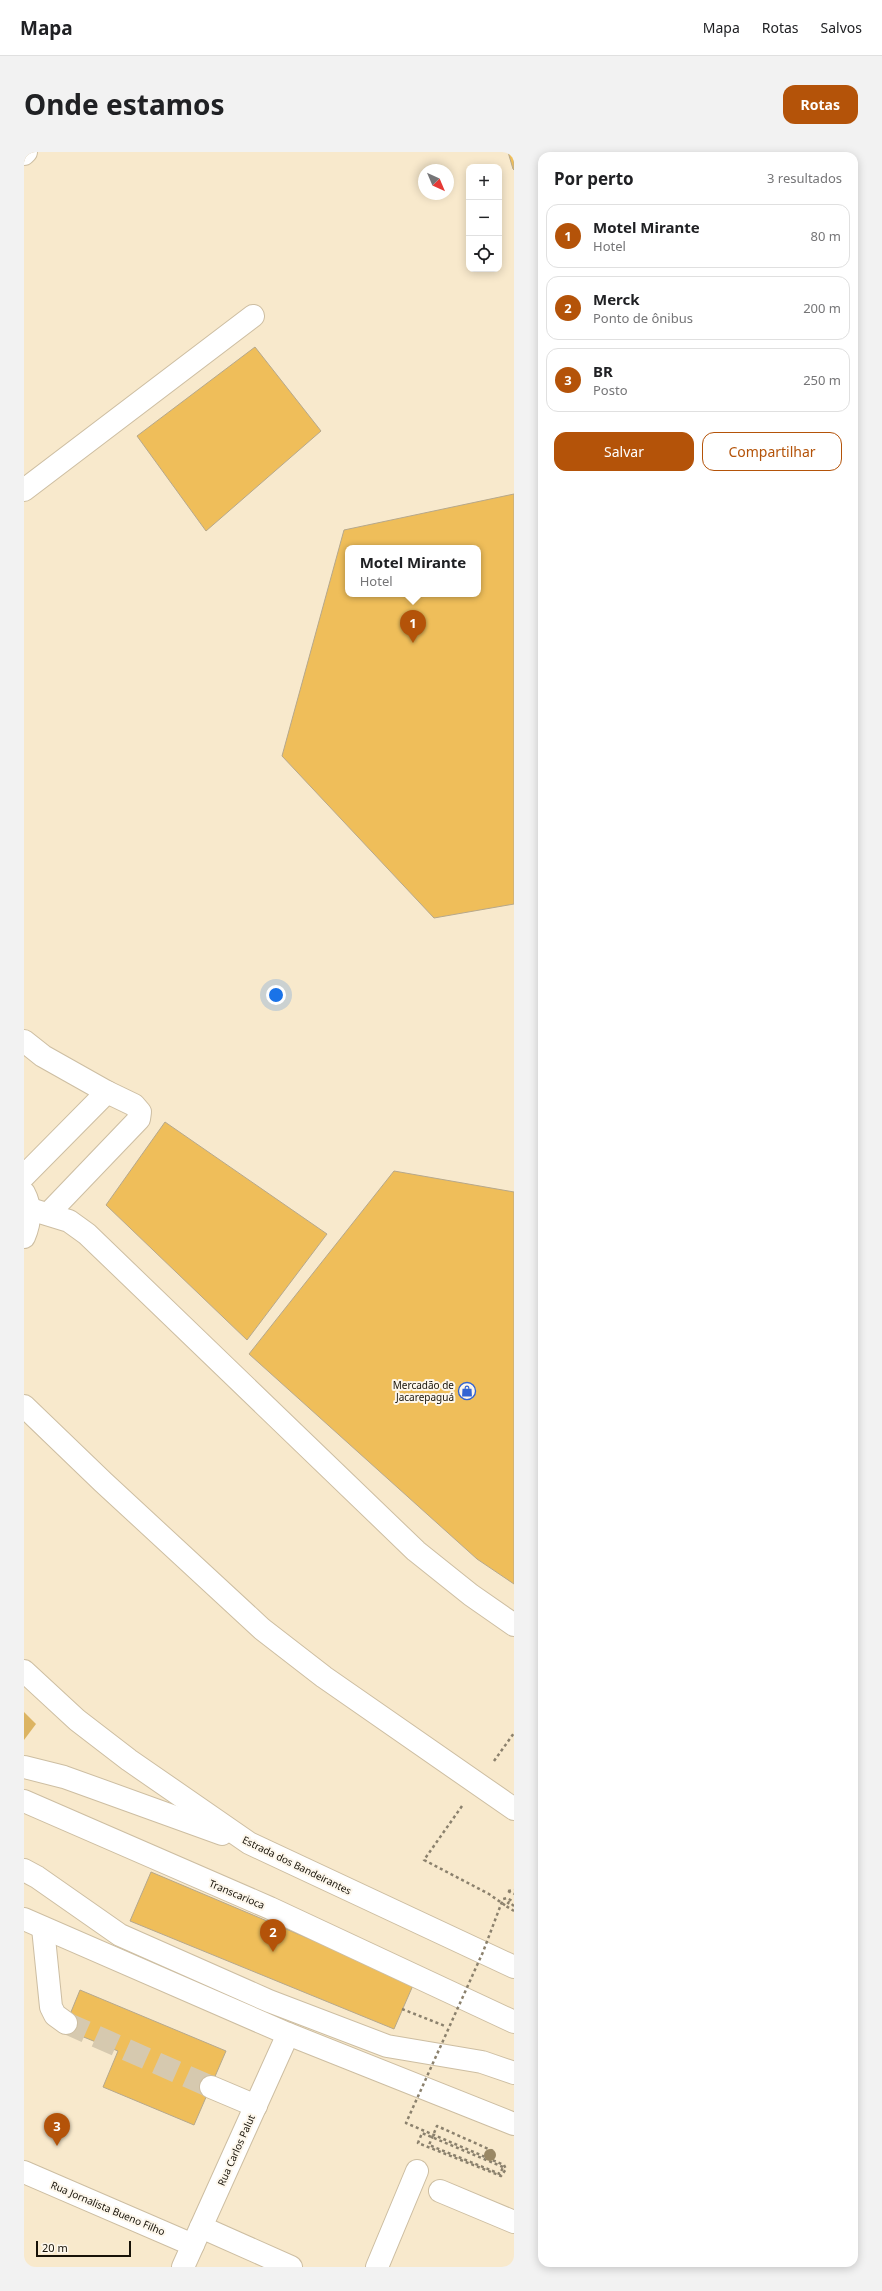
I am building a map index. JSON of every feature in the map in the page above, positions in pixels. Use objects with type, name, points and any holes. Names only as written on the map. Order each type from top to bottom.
[{"type":"main road","points":[[24,490],[253,316]]},
{"type":"main road","points":[[24,1041],[43,1056],[106,1092],[134,1105],[140,1112],[139,1119],[34,1206],[24,1237]]},
{"type":"main road","points":[[24,1176],[106,1092]]},
{"type":"main road","points":[[34,1206],[69,1221],[87,1234],[416,1551],[470,1594],[514,1625]]},
{"type":"main road","points":[[24,1406],[97,1477],[262,1629],[324,1677],[514,1809]]},
{"type":"main road","name":"Estrada dos Bandeirantes","points":[[24,1671],[76,1720],[129,1760],[249,1844],[514,1967]]},
{"type":"main road","points":[[24,1767],[64,1777],[249,1844]]},
{"type":"main road","name":"Transcarioca","points":[[24,1801],[270,1908],[514,2022]]},
{"type":"main road","points":[[24,1870],[37,1877],[120,1936],[269,2001],[387,2046],[482,2062],[514,2073]]},
{"type":"main road","points":[[33,1923],[51,2007],[55,2015],[66,2023]]},
{"type":"main road","points":[[33,1923],[288,2034],[514,2124]]},
{"type":"main road","name":"Rua Carlos Palut","points":[[183,2267],[288,2034]]},
{"type":"main road","points":[[210,2087],[256,2106]]},
{"type":"main road","points":[[377,2267],[417,2171]]},
{"type":"main road","name":"Rua Jornalista Bueno Filho","points":[[24,2172],[197,2236],[291,2267]]},
{"type":"main road","points":[[440,2191],[514,2222]]},
{"type":"path","points":[[514,1732],[424,1860],[489,1894],[514,1911]]},
{"type":"path","points":[[514,1890],[508,1891],[514,1894]]},
{"type":"path","points":[[492,2151],[437,2126],[429,2145],[500,2174],[503,2167],[422,2133],[418,2143],[501,2176],[506,2169],[504,2165],[406,2123],[474,1973],[503,1899],[507,1898],[514,1902]]},
{"type":"path","points":[[506,1906],[508,1902],[514,1906]]},
{"type":"path","points":[[402,2009],[448,2027]]},
{"type":"shaded area","points":[[24,1712],[36,1724],[24,1740]]},
{"type":"building","points":[[508,152],[514,152],[514,170],[513,169]]},
{"type":"building","points":[[255,347],[321,431],[206,531],[137,436]]},
{"type":"building","points":[[514,494],[514,904],[434,918],[282,756],[344,530]]},
{"type":"building","points":[[165,1122],[327,1234],[247,1340],[106,1205]]},
{"type":"building","points":[[394,1171],[514,1192],[514,1584],[477,1559],[249,1354]]},
{"type":"building","points":[[151,1872],[414,1983],[394,2029],[130,1921]]},
{"type":"building","points":[[80,1990],[226,2051],[194,2125],[103,2087],[118,2051],[64,2029]]},
{"type":"tunnel","points":[[66,2023],[211,2087]]},
{"type":"place","name":"Motel Mirante","points":[[413,643]]},
{"type":"place","name":"Mercadão de Jacarepaguá","points":[[467,1391]]},
{"type":"place","name":"Merck","points":[[273,1952]]},
{"type":"place","name":"BR","points":[[57,2146]]}]
